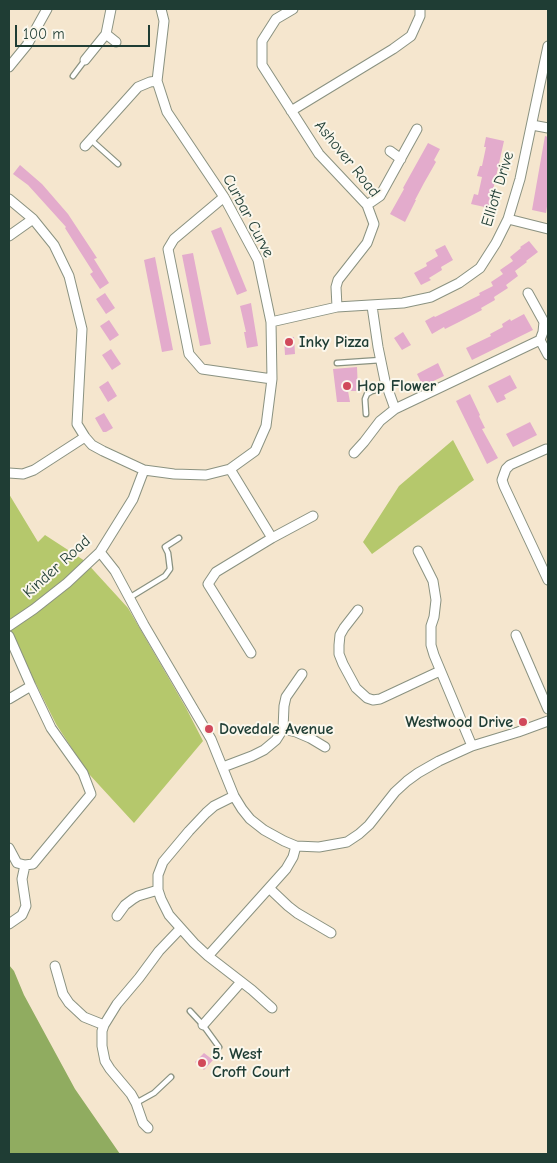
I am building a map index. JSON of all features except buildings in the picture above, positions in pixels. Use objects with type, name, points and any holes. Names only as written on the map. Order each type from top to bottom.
[{"type":"street","points":[[9,67],[26,45],[47,9]]},
{"type":"street","points":[[85,60],[106,34],[111,9]]},
{"type":"street","name":"Curbar Curve","points":[[85,437],[92,445],[144,470],[174,474],[206,475],[230,469],[255,450],[266,426],[272,379],[271,322],[258,260],[224,198],[167,112],[157,81],[164,21],[161,9]]},
{"type":"street","name":"Ashover Road","points":[[293,9],[276,19],[262,41],[262,65],[319,154],[367,205],[374,224],[366,243],[338,280],[336,287],[337,307]]},
{"type":"street","name":"Ashover Road","points":[[291,111],[411,36],[420,16],[420,9]]},
{"type":"street","points":[[106,34],[116,42]]},
{"type":"street","name":"Elliott Drive","points":[[271,322],[337,307],[403,303],[431,297],[459,283],[480,268],[508,219],[520,179],[548,46]]},
{"type":"street","points":[[87,143],[138,87],[157,81]]},
{"type":"street","points":[[532,125],[548,128]]},
{"type":"street","points":[[367,205],[380,196],[417,129]]},
{"type":"street","points":[[390,151],[401,159]]},
{"type":"street","points":[[224,198],[174,239],[168,249],[189,354],[202,370],[272,379]]},
{"type":"street","points":[[9,199],[33,219],[54,245],[69,276],[82,330],[77,424],[85,437],[34,470],[23,474],[9,473]]},
{"type":"street","points":[[9,236],[33,219]]},
{"type":"street","points":[[508,219],[548,229]]},
{"type":"street","points":[[354,453],[380,421],[396,409],[540,340],[544,322],[528,293]]},
{"type":"street","points":[[372,306],[380,360],[387,387],[396,409]]},
{"type":"street","points":[[540,340],[548,355]]},
{"type":"street","points":[[546,449],[510,465],[506,469],[502,480],[548,580]]},
{"type":"street","points":[[230,469],[272,538]]},
{"type":"street","name":"Kinder Road","points":[[9,626],[67,583],[100,552],[134,499],[144,470]]},
{"type":"street","points":[[252,653],[208,584],[216,572],[313,516]]},
{"type":"street","points":[[418,551],[433,582],[435,592],[436,600],[431,626],[431,645],[472,746]]},
{"type":"street","points":[[100,552],[114,571],[211,739],[234,796],[242,809],[250,819],[264,830],[296,846],[320,847],[347,842],[369,825],[395,792],[418,773],[472,746],[548,722]]},
{"type":"street","points":[[358,610],[340,635],[339,645],[343,664],[356,688],[366,698],[380,699],[440,671]]},
{"type":"street","points":[[516,635],[548,709]]},
{"type":"street","points":[[9,636],[51,728],[83,773],[90,794],[34,864],[25,865],[17,863],[9,848]]},
{"type":"street","points":[[223,768],[264,750],[276,740],[283,729],[286,697],[302,674]]},
{"type":"street","points":[[9,698],[31,686]]},
{"type":"street","points":[[283,729],[296,732],[325,747]]},
{"type":"street","points":[[234,796],[214,806],[206,813],[167,857],[158,874],[158,890],[165,908],[180,929],[208,956],[272,1008]]},
{"type":"street","points":[[208,956],[291,861],[296,846]]},
{"type":"street","points":[[9,924],[22,915],[26,906],[22,879],[25,865]]},
{"type":"street","points":[[269,888],[288,906],[331,933]]},
{"type":"street","points":[[117,916],[125,905],[133,899],[158,890]]},
{"type":"street","points":[[310,933],[314,923]]},
{"type":"street","points":[[148,1128],[143,1123],[131,1094],[105,1061],[102,1046],[104,1025],[117,1004],[180,929]]},
{"type":"street","points":[[55,966],[63,994],[68,1003],[84,1017],[104,1025]]},
{"type":"street","points":[[203,1025],[241,982]]},
{"type":"lane","points":[[73,76],[85,60]]},
{"type":"lane","points":[[87,143],[118,164]]},
{"type":"lane","points":[[337,363],[380,360]]},
{"type":"lane","points":[[366,414],[365,399],[367,394],[387,387]]},
{"type":"lane","points":[[129,598],[165,576],[170,569],[168,553],[165,547],[179,538]]},
{"type":"lane","points":[[190,1011],[219,1047]]},
{"type":"lane","points":[[136,1103],[154,1093],[171,1077]]},
{"type":"green space","points":[[453,440],[474,480],[372,554],[363,542],[399,486]]},
{"type":"green space","points":[[9,494],[38,542],[45,535],[85,561],[128,608],[203,741],[134,823],[88,773],[56,724],[36,684],[9,638]]},
{"type":"green space","points":[[9,965],[14,971],[24,995],[75,1089],[120,1154],[9,1154]]},
{"type":"place","name":"Inky Pizza","points":[[289,342]]},
{"type":"place","name":"Hop Flower","points":[[347,386]]},
{"type":"place","name":"Westwood Drive","points":[[523,722]]},
{"type":"place","name":"Dovedale Avenue","points":[[209,729]]},
{"type":"place","name":"5, West Croft Court","points":[[202,1063]]}]
